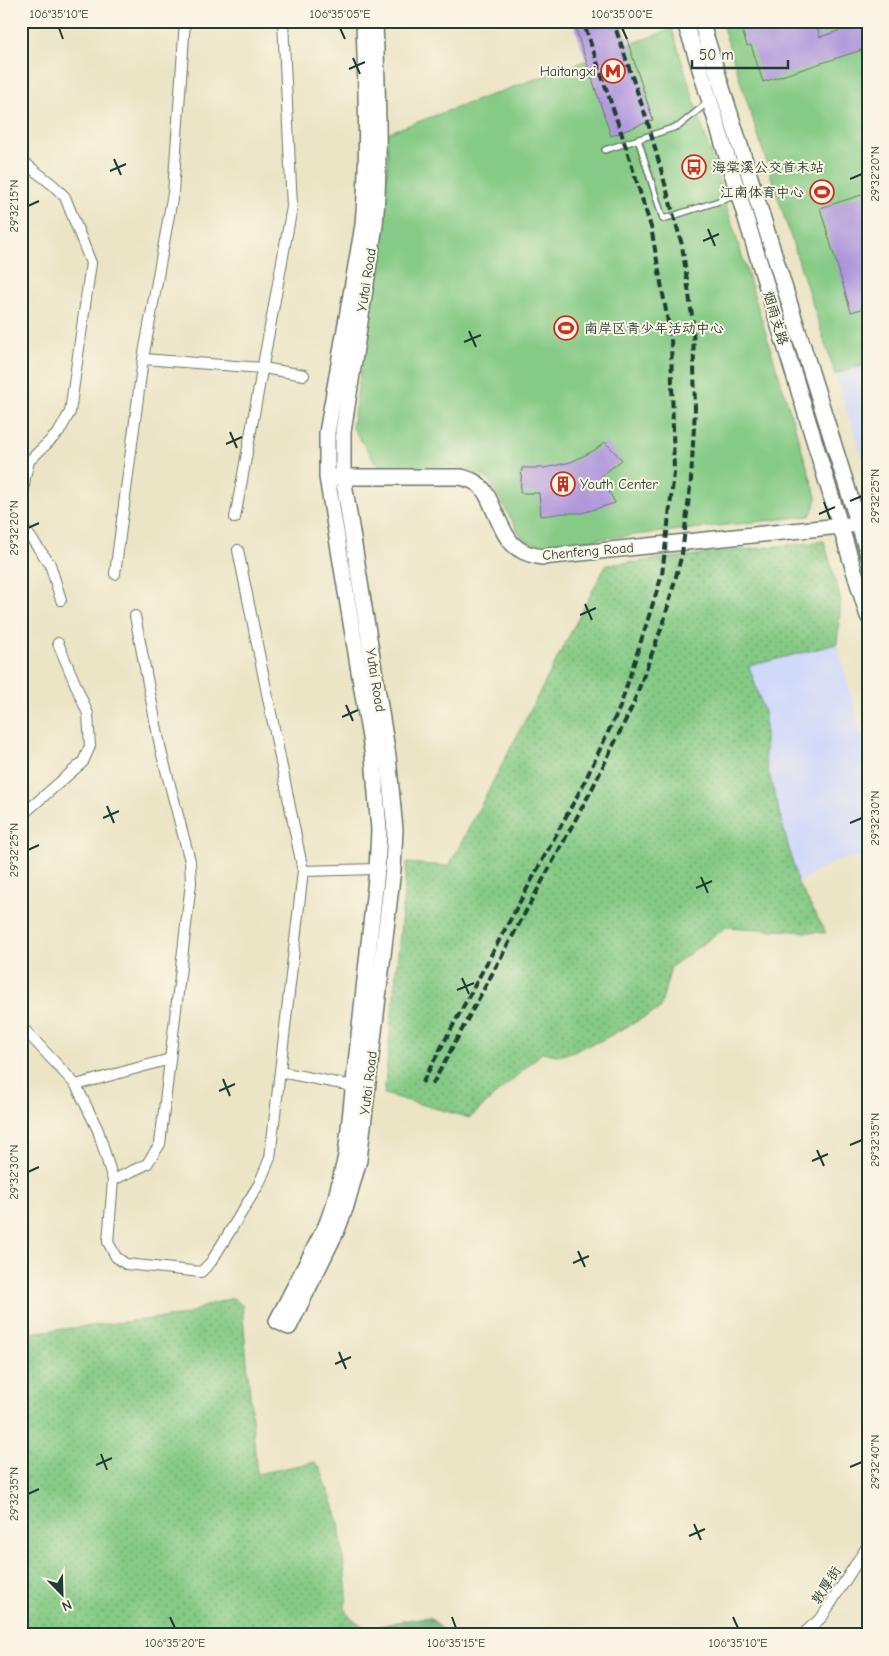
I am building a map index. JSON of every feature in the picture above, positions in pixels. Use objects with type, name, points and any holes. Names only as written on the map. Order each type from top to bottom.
[{"type":"street","points":[[114,574],[143,359],[172,193],[186,21]]},
{"type":"street","points":[[236,518],[292,207],[282,21]]},
{"type":"street","name":"Yutai Road","points":[[283,1324],[337,1230],[359,1160],[360,1087],[379,830],[374,756],[327,477],[327,433],[363,225],[366,195],[367,99],[364,21]]},
{"type":"street","name":"Yutai Road","points":[[360,1087],[393,869],[395,830],[388,756],[343,477],[343,432],[375,225],[378,156],[375,21]]},
{"type":"street","name":"烟雨支路","points":[[684,21],[868,616]]},
{"type":"street","name":"烟雨支路","points":[[701,21],[868,554]]},
{"type":"street","points":[[21,160],[66,197],[91,262],[70,412],[58,432],[29,461],[21,512]]},
{"type":"street","points":[[143,359],[263,368],[304,375]]},
{"type":"street","name":"Chenfeng Road","points":[[327,477],[461,476],[481,486],[487,494],[507,538],[516,548],[528,554],[542,557],[859,524]]},
{"type":"street","points":[[21,517],[23,527],[50,564],[61,600]]},
{"type":"street","points":[[21,1026],[76,1085],[98,1130],[113,1180],[108,1242],[116,1257],[126,1264],[201,1272],[211,1262],[259,1184],[270,1158],[304,871],[238,550]]},
{"type":"street","points":[[113,1180],[147,1164],[160,1144],[191,883],[190,861],[161,751],[135,616]]},
{"type":"street","points":[[21,816],[83,762],[90,746],[88,714],[58,643]]},
{"type":"street","points":[[304,871],[377,869]]},
{"type":"street","points":[[76,1085],[170,1059]]},
{"type":"street","points":[[280,1072],[360,1087]]},
{"type":"street","name":"敦厚街","points":[[802,1635],[822,1617],[868,1545]]},
{"type":"lane","points":[[605,150],[679,126],[710,101]]},
{"type":"lane","points":[[638,139],[663,219],[738,195]]},
{"type":"shaded area","points":[[868,364],[868,473],[835,374]]},
{"type":"shaded area","points":[[837,644],[868,757],[868,854],[833,862],[798,883],[765,759],[765,715],[749,666]]},
{"type":"green space","name":"江南体育中心","points":[[721,21],[868,21],[868,364],[835,374]]},
{"type":"green space","name":"南岸区青少年活动中心","points":[[672,29],[817,499],[810,516],[544,545],[534,544],[522,538],[489,480],[477,473],[451,467],[379,468],[352,427],[383,228],[388,156],[387,133]]},
{"type":"green space","points":[[824,541],[841,600],[837,644],[749,666],[765,715],[765,759],[798,883],[826,933],[726,927],[671,967],[660,1009],[600,1041],[560,1056],[543,1052],[470,1118],[384,1094],[407,863],[449,866],[606,565]]},
{"type":"green space","points":[[233,1298],[242,1305],[257,1474],[315,1462],[320,1467],[339,1521],[347,1593],[345,1610],[348,1615],[366,1629],[366,1635],[21,1635],[21,1331],[28,1333],[186,1315],[207,1305]]},
{"type":"green space","points":[[430,1617],[448,1635],[366,1635],[366,1629]]},
{"type":"building","name":"Haitangxi","points":[[573,21],[621,21],[653,120],[611,136]]},
{"type":"building","points":[[739,21],[815,21],[820,37],[868,21],[868,48],[763,82],[751,45],[747,46]]},
{"type":"building","points":[[868,193],[868,307],[851,312],[820,208]]},
{"type":"building","name":"Youth Center","points":[[605,442],[622,460],[601,476],[615,503],[582,513],[541,516],[539,493],[520,493],[522,468],[544,468],[571,462],[595,450]]},
{"type":"railway","points":[[422,1083],[583,785],[620,707],[662,575],[674,473],[671,339],[651,227],[583,21]]},
{"type":"railway","points":[[432,1085],[592,789],[632,707],[664,621],[682,554],[691,480],[695,409],[693,323],[682,245],[648,123],[613,21]]},
{"type":"place","name":"Haitangxi","points":[[613,71]]},
{"type":"place","name":"海棠溪公交首末站","points":[[694,167]]},
{"type":"place","name":"江南体育中心","points":[[822,192]]},
{"type":"place","name":"南岸区青少年活动中心","points":[[566,328]]},
{"type":"place","name":"Youth Center","points":[[563,484]]}]
